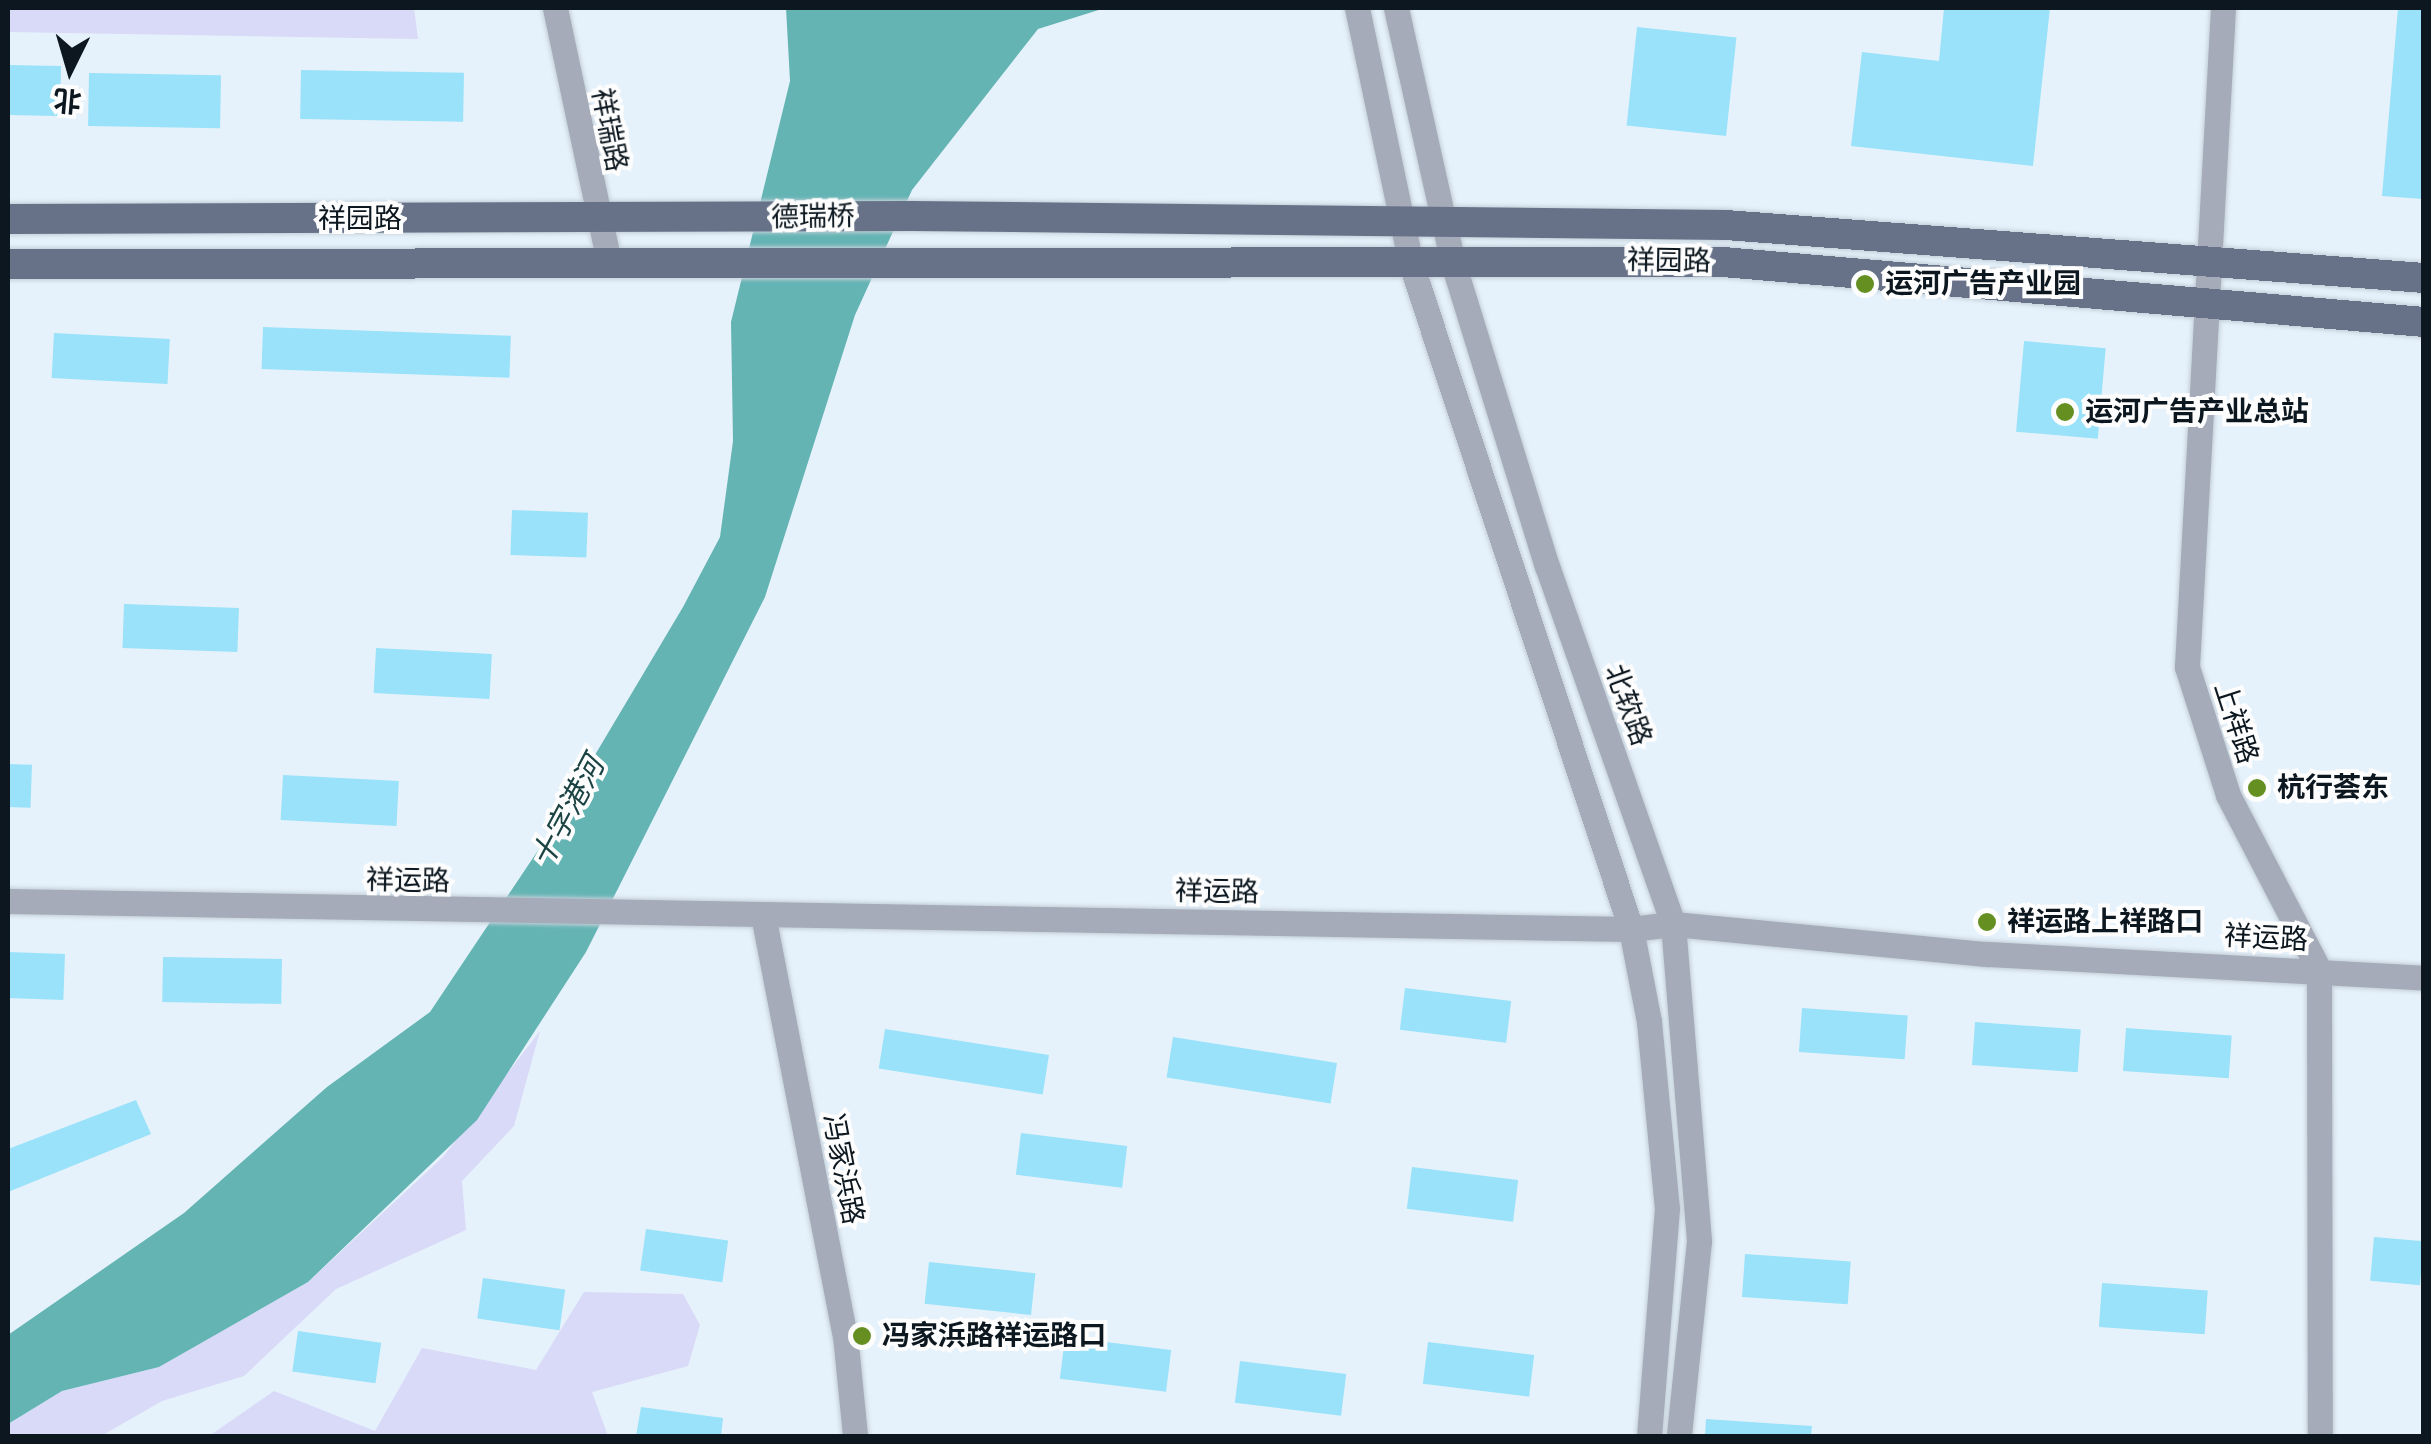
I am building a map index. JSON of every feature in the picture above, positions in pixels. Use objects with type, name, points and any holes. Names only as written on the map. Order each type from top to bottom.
[{"type":"main road","name":"祥园路","points":[[912,216],[1726,226],[2424,278]]},
{"type":"main road","name":"德瑞桥","points":[[713,219],[912,216]]},
{"type":"main road","name":"祥园路","points":[[8,219],[713,219]]},
{"type":"main road","name":"祥园路","points":[[911,262],[1832,268],[2424,322]]},
{"type":"main road","name":"德瑞桥","points":[[712,265],[911,262]]},
{"type":"main road","name":"祥园路","points":[[8,264],[712,265]]},
{"type":"street","name":"祥瑞路","points":[[555,8],[610,264]]},
{"type":"street","points":[[1357,8],[1411,264],[1631,929],[1649,1022],[1667,1208],[1649,1436]]},
{"type":"street","name":"北软路","points":[[1396,8],[1453,263],[1546,566],[1674,924],[1699,1241],[1679,1436]]},
{"type":"street","name":"上祥路","points":[[2223,8],[2215,260],[2187,667],[2228,795],[2319,970],[2320,1436]]},
{"type":"street","name":"祥运路","points":[[8,901],[474,913],[1631,929],[1674,924],[1987,954],[2424,978]]},
{"type":"street","name":"冯家浜路","points":[[763,914],[845,1335],[856,1436]]},
{"type":"shaded area","points":[[8,8],[414,8],[418,39],[8,32]]},
{"type":"shaded area","points":[[540,1031],[514,1126],[462,1181],[466,1230],[336,1289],[244,1376],[162,1401],[101,1436],[8,1436],[8,1424],[62,1391],[159,1367],[308,1282],[443,1157]]},
{"type":"shaded area","points":[[584,1292],[683,1294],[700,1325],[688,1366],[592,1392],[608,1436],[209,1436],[274,1391],[375,1431],[422,1348],[536,1370]]},
{"type":"water","name":"十字港河","points":[[786,8],[1105,8],[1038,29],[912,190],[855,315],[765,597],[586,952],[477,1120],[308,1282],[159,1367],[62,1391],[8,1424],[8,1335],[184,1213],[327,1087],[430,1012],[539,849],[683,607],[720,537],[733,441],[731,322],[790,81]]},
{"type":"building","points":[[1944,8],[2050,8],[2033,166],[1851,146],[1862,52],[1939,61]]},
{"type":"building","points":[[2398,8],[2424,8],[2424,199],[2382,196]]},
{"type":"building","points":[[1637,27],[1736,37],[1726,136],[1627,125]]},
{"type":"building","points":[[8,65],[61,66],[60,116],[8,115]]},
{"type":"building","points":[[301,70],[464,73],[463,122],[300,119]]},
{"type":"building","points":[[89,73],[221,75],[220,128],[88,126]]},
{"type":"building","points":[[263,327],[511,336],[509,378],[262,369]]},
{"type":"building","points":[[54,333],[170,339],[167,384],[52,378]]},
{"type":"building","points":[[2024,341],[2106,348],[2098,439],[2016,432]]},
{"type":"building","points":[[512,510],[588,513],[586,558],[510,555]]},
{"type":"building","points":[[124,604],[239,608],[237,652],[122,648]]},
{"type":"building","points":[[376,648],[492,654],[489,699],[374,693]]},
{"type":"building","points":[[8,764],[32,765],[30,808],[8,807]]},
{"type":"building","points":[[283,775],[399,781],[396,826],[281,820]]},
{"type":"building","points":[[8,952],[65,954],[63,1000],[8,998]]},
{"type":"building","points":[[163,957],[282,959],[281,1004],[162,1002]]},
{"type":"building","points":[[1405,988],[1511,1001],[1506,1043],[1400,1030]]},
{"type":"building","points":[[1802,1008],[1908,1015],[1905,1059],[1799,1052]]},
{"type":"building","points":[[1975,1022],[2081,1029],[2078,1072],[1972,1065]]},
{"type":"building","points":[[2126,1028],[2232,1035],[2229,1078],[2123,1071]]},
{"type":"building","points":[[885,1029],[1049,1055],[1043,1094],[879,1069]]},
{"type":"building","points":[[1173,1037],[1337,1063],[1331,1103],[1167,1077]]},
{"type":"building","points":[[136,1100],[151,1134],[8,1192],[8,1149]]},
{"type":"building","points":[[1021,1133],[1127,1146],[1122,1188],[1016,1175]]},
{"type":"building","points":[[1412,1167],[1518,1180],[1513,1222],[1407,1209]]},
{"type":"building","points":[[646,1229],[728,1241],[722,1282],[640,1271]]},
{"type":"building","points":[[2374,1237],[2424,1241],[2420,1285],[2370,1281]]},
{"type":"building","points":[[1745,1254],[1851,1261],[1848,1304],[1742,1297]]},
{"type":"building","points":[[929,1262],[1035,1273],[1031,1315],[925,1304]]},
{"type":"building","points":[[483,1278],[565,1290],[559,1330],[477,1319]]},
{"type":"building","points":[[2102,1283],[2208,1290],[2205,1334],[2099,1327]]},
{"type":"building","points":[[298,1331],[381,1343],[375,1383],[292,1372]]},
{"type":"building","points":[[1065,1337],[1171,1350],[1166,1392],[1060,1379]]},
{"type":"building","points":[[1428,1342],[1534,1355],[1529,1397],[1423,1384]]},
{"type":"building","points":[[1240,1361],[1346,1374],[1341,1416],[1235,1403]]},
{"type":"building","points":[[641,1407],[723,1418],[721,1436],[636,1436]]},
{"type":"building","points":[[1706,1419],[1812,1426],[1811,1436],[1705,1436]]},
{"type":"place","name":"运河广告产业园","points":[[1865,284]]},
{"type":"place","name":"运河广告产业总站","points":[[2065,412]]},
{"type":"place","name":"杭行荟东","points":[[2257,788]]},
{"type":"place","name":"祥运路上祥路口","points":[[1987,922]]},
{"type":"place","name":"冯家浜路祥运路口","points":[[862,1336]]}]
